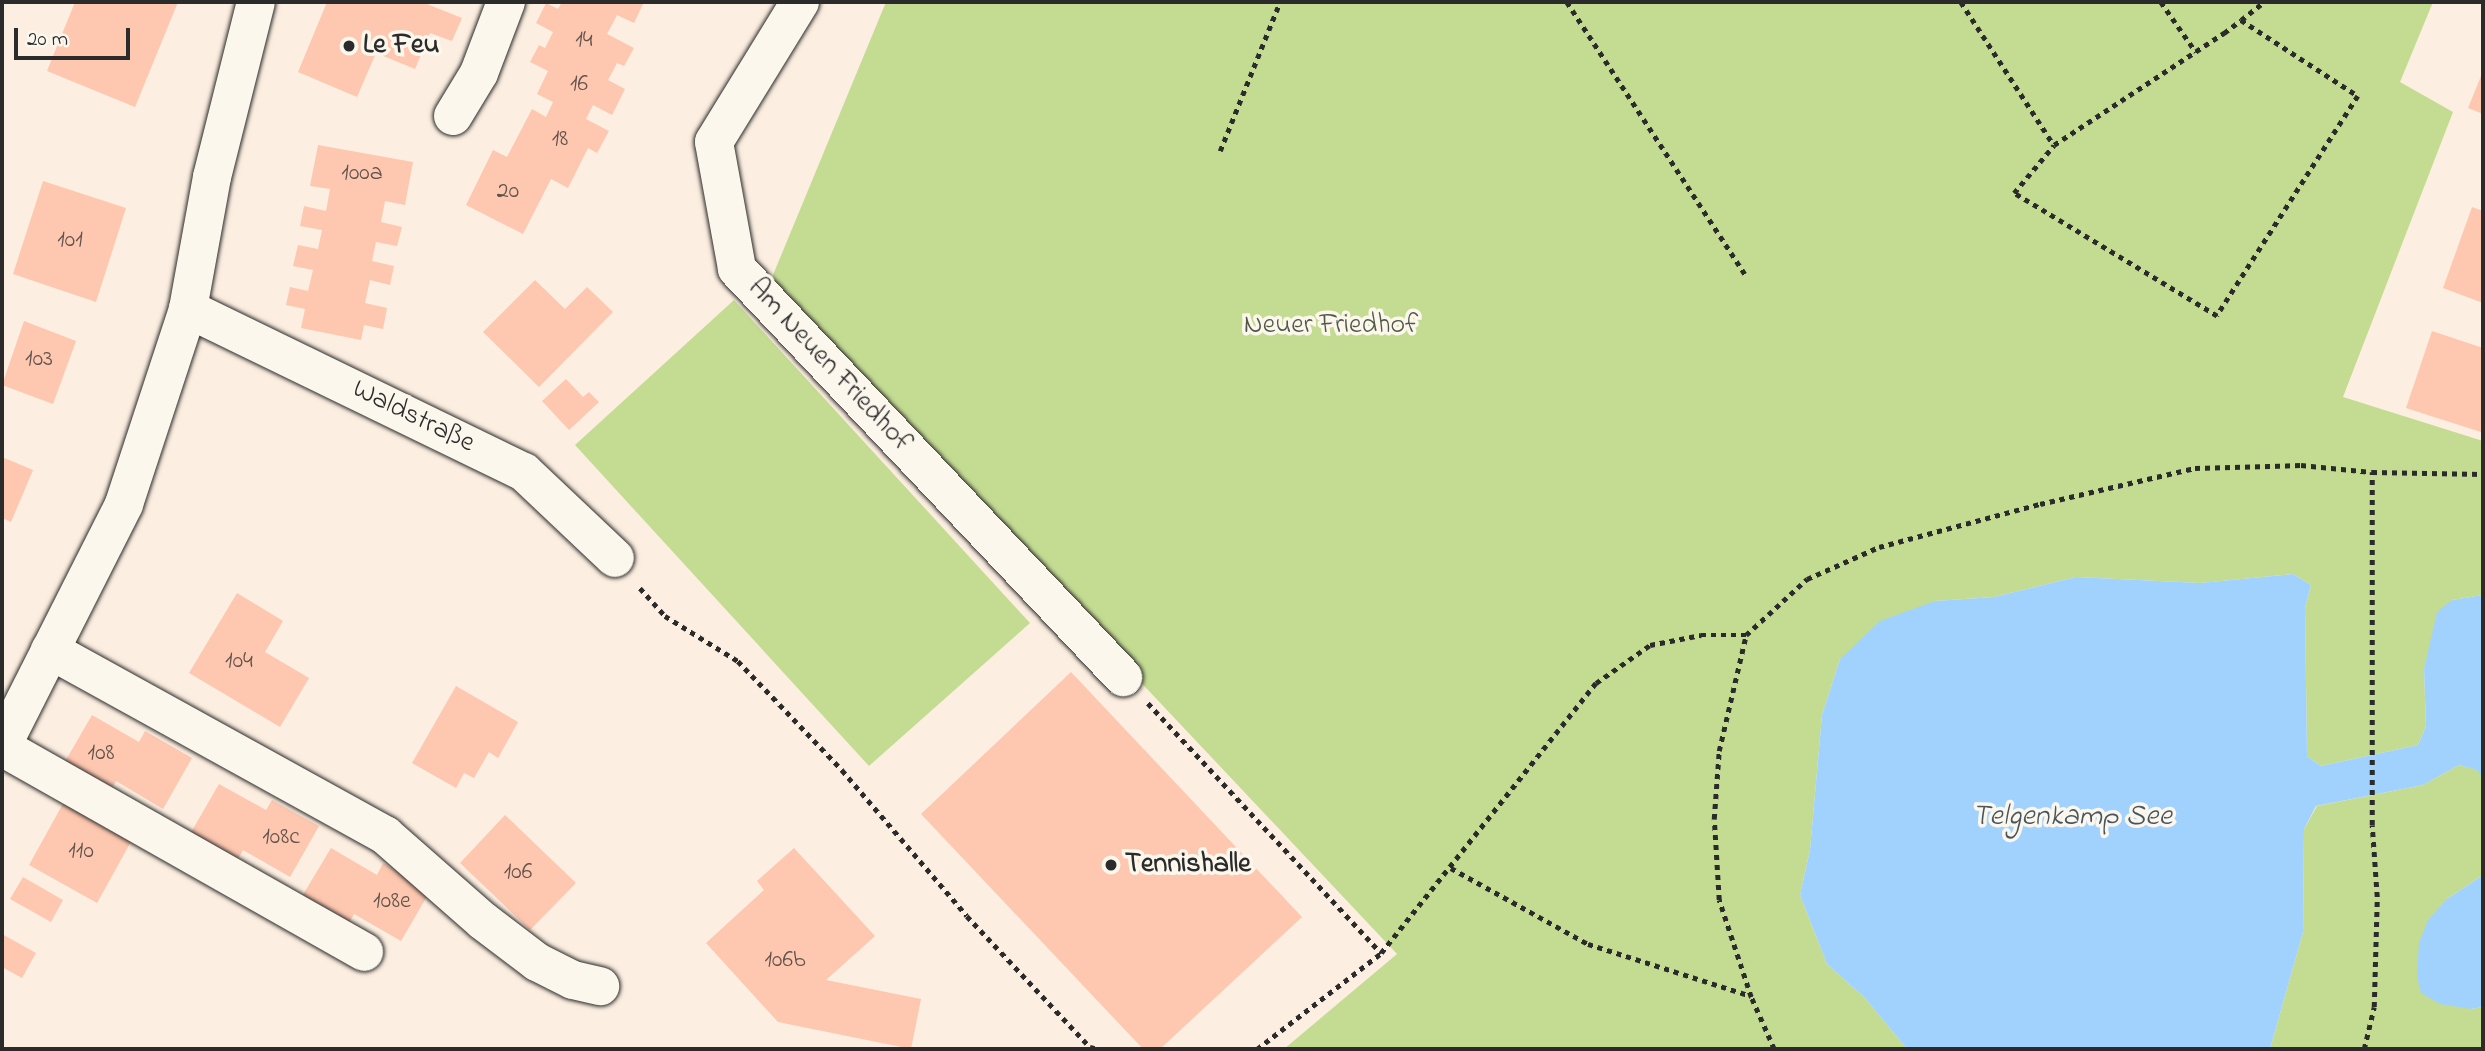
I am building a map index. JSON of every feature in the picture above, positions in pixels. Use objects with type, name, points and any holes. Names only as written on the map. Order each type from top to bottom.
[{"type":"street","points":[[256,2],[212,177],[188,309],[124,504],[2,746],[364,952]]},
{"type":"street","points":[[453,116],[479,73],[506,2]]},
{"type":"street","name":"Am Neuen Friedhof","points":[[800,2],[714,142],[737,269],[1124,677]]},
{"type":"street","name":"Waldstraße","points":[[188,309],[524,472],[615,558]]},
{"type":"street","points":[[50,650],[385,835],[483,921],[537,962],[573,979],[600,986]]},
{"type":"path","points":[[1220,151],[1280,2]]},
{"type":"path","points":[[1567,2],[1745,274]]},
{"type":"path","points":[[1961,2],[2054,145]]},
{"type":"path","points":[[2161,2],[2196,52]]},
{"type":"path","points":[[2241,20],[2358,96],[2217,316],[2014,193],[2054,145],[2196,52],[2264,2]]},
{"type":"path","points":[[1774,1049],[1751,997],[1718,900],[1714,819],[1719,751],[1746,635],[1807,579],[1879,547],[2040,503],[2195,468],[2301,465],[2372,472],[2483,474]]},
{"type":"path","points":[[2364,1049],[2374,1007],[2377,898],[2372,825],[2372,472]]},
{"type":"path","points":[[615,558],[665,616],[737,661],[842,770],[967,916],[1090,1047],[1098,1049]]},
{"type":"path","points":[[1257,1049],[1381,953],[1596,683],[1650,645],[1701,635],[1746,635]]},
{"type":"path","points":[[1124,677],[1381,953]]},
{"type":"path","points":[[1451,868],[1588,944],[1751,997]]},
{"type":"green space","name":"Neuer Friedhof","points":[[886,2],[2433,2],[2400,82],[2453,112],[2343,397],[2483,441],[2483,595],[2452,600],[2424,669],[2426,726],[2418,745],[2321,766],[2307,756],[2305,608],[2311,585],[2293,574],[2200,583],[2076,577],[1994,597],[1935,601],[1840,659],[1822,715],[1810,850],[1800,895],[1827,964],[1865,998],[1907,1049],[1284,1049],[1397,954],[768,287]]},
{"type":"green space","points":[[734,300],[1030,623],[869,766],[575,445]]},
{"type":"green space","points":[[2459,765],[2478,770],[2483,778],[2483,875],[2447,899],[2471,1009],[2483,1007],[2483,1049],[2270,1049],[2303,932],[2304,829],[2317,806],[2423,785]]},
{"type":"water","name":"Telgenkamp See","points":[[2293,574],[2311,585],[2305,608],[2307,756],[2321,766],[2418,745],[2426,726],[2424,669],[2437,612],[2452,600],[2483,595],[2483,778],[2477,770],[2459,765],[2423,785],[2316,806],[2304,829],[2303,932],[2270,1049],[1907,1049],[1865,998],[1827,964],[1800,895],[1810,850],[1822,715],[1840,659],[1880,621],[1935,601],[1994,597],[2076,577],[2200,583]]},
{"type":"water","points":[[2483,875],[2483,1007],[2471,1009],[2440,1004],[2421,993],[2417,976],[2419,943],[2428,920],[2447,899]]},
{"type":"building","points":[[75,2],[178,2],[135,107],[47,71]]},
{"type":"building","points":[[327,2],[422,2],[462,18],[452,41],[430,33],[415,69],[376,53],[357,97],[298,72]]},
{"type":"building","points":[[562,2],[644,2],[634,23],[617,15],[607,34],[634,48],[624,66],[617,63],[608,80],[625,89],[612,115],[593,105],[586,119],[609,131],[597,153],[588,148],[568,188],[551,179],[523,234],[466,205],[493,150],[507,157],[532,109],[546,117],[553,102],[537,94],[548,71],[530,62],[539,45],[545,48],[553,32],[536,23],[546,3],[558,9]]},
{"type":"building","points":[[2483,71],[2483,114],[2468,108]]},
{"type":"building","points":[[318,145],[413,162],[405,205],[385,201],[381,222],[402,227],[397,246],[376,242],[372,261],[394,266],[390,285],[370,280],[365,303],[387,308],[383,329],[364,325],[361,340],[301,328],[305,309],[286,305],[290,287],[308,291],[313,270],[293,266],[298,245],[318,249],[322,230],[300,226],[304,206],[326,211],[330,189],[310,186]]},
{"type":"building","points":[[43,181],[126,208],[96,302],[13,274]]},
{"type":"building","points":[[2472,207],[2483,211],[2483,303],[2443,288]]},
{"type":"building","points":[[535,280],[565,309],[587,287],[613,312],[539,387],[483,332]]},
{"type":"building","points":[[24,321],[76,341],[53,404],[2,385]]},
{"type":"building","points":[[2432,331],[2483,348],[2481,432],[2406,408]]},
{"type":"building","points":[[566,379],[583,397],[589,392],[599,402],[569,430],[542,401]]},
{"type":"building","points":[[2,457],[33,470],[11,522],[2,518]]},
{"type":"building","points":[[237,593],[283,621],[265,652],[309,678],[280,727],[189,673]]},
{"type":"building","name":"Tennishalle","points":[[1071,672],[1302,917],[1160,1049],[1143,1049],[921,814]]},
{"type":"building","points":[[456,686],[518,722],[498,758],[489,752],[474,778],[464,773],[456,788],[412,763]]},
{"type":"building","points":[[92,715],[139,742],[145,731],[192,758],[163,809],[116,781],[110,792],[63,765]]},
{"type":"building","points":[[219,784],[266,810],[272,800],[319,826],[290,877],[243,850],[237,861],[190,834]]},
{"type":"building","points":[[65,800],[133,838],[97,903],[29,865]]},
{"type":"building","points":[[505,815],[576,883],[530,930],[460,863]]},
{"type":"building","points":[[331,848],[377,875],[383,863],[430,891],[401,941],[354,914],[348,925],[301,898]]},
{"type":"building","points":[[794,848],[875,936],[826,980],[921,999],[911,1049],[778,1022],[706,943],[764,890],[757,881]]},
{"type":"building","points":[[23,877],[63,900],[51,922],[10,899]]},
{"type":"building","points":[[2,934],[36,953],[22,978],[2,967]]},
{"type":"place","name":"Le Feu","points":[[349,46]]},
{"type":"place","name":"Tennishalle","points":[[1111,865]]}]
